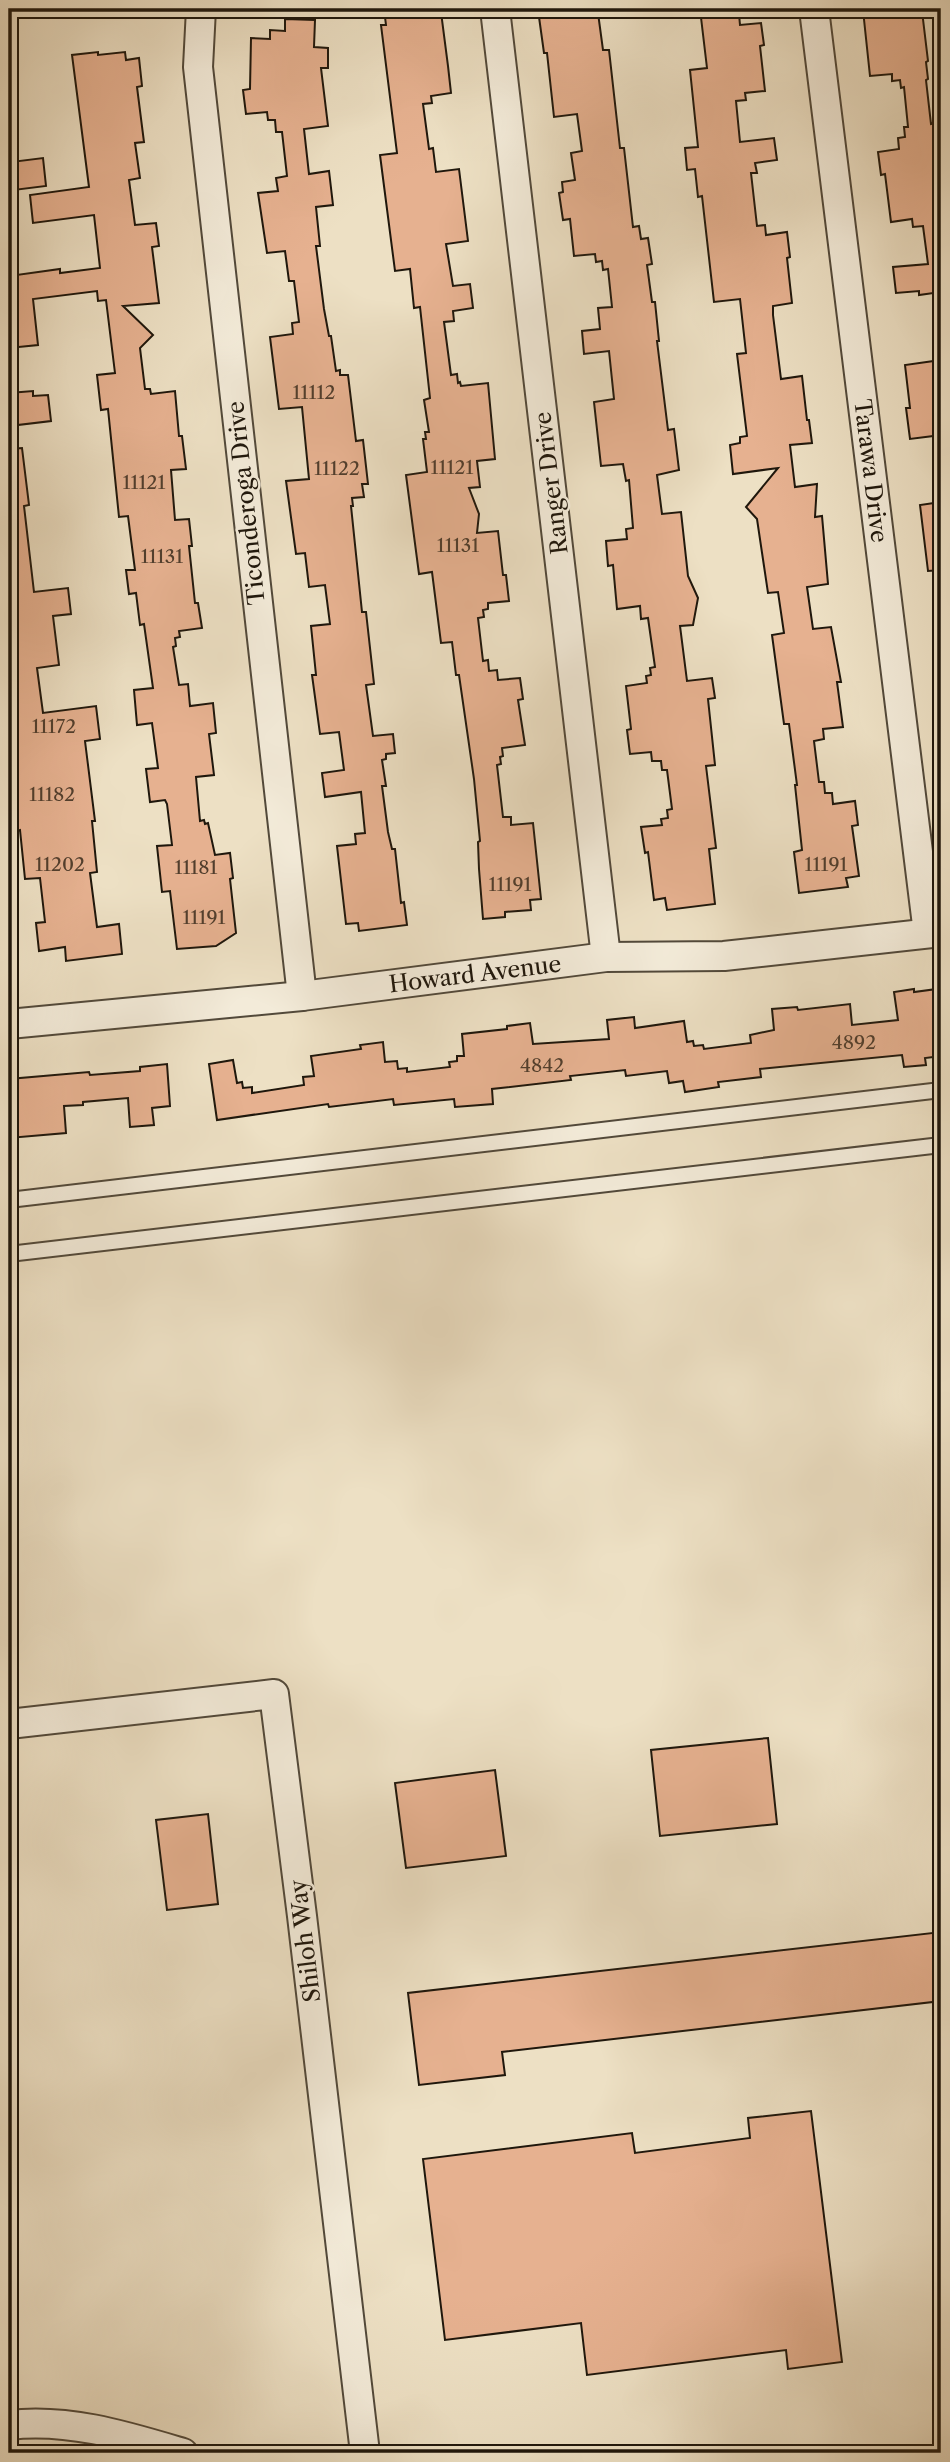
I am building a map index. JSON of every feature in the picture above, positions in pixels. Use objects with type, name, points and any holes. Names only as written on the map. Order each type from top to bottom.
[{"type":"street","name":"Ticonderoga Drive","points":[[201,9],[198,67],[302,996]]},
{"type":"street","name":"Ranger Drive","points":[[495,9],[606,957]]},
{"type":"street","name":"Tarawa Drive","points":[[814,9],[935,932]]},
{"type":"street","name":"Howard Avenue","points":[[9,1024],[302,996],[606,957],[724,956],[935,932]]},
{"type":"street","name":"Shiloh Way","points":[[9,1724],[274,1694],[302,1916],[359,2452]]},
{"type":"street","points":[[9,2425],[62,2424],[95,2429],[183,2453]]},
{"type":"lane","points":[[9,1200],[941,1090]]},
{"type":"lane","points":[[9,1254],[941,1145]]},
{"type":"building","points":[[384,9],[418,9],[419,14],[441,12],[451,93],[431,96],[432,103],[423,104],[429,149],[433,148],[436,172],[459,169],[468,241],[446,244],[453,286],[470,284],[473,308],[453,311],[454,321],[444,322],[451,375],[457,374],[461,386],[488,383],[495,459],[477,461],[480,487],[469,488],[479,514],[477,533],[498,531],[509,601],[488,603],[488,609],[483,610],[484,617],[478,618],[483,661],[488,660],[489,671],[497,670],[498,680],[520,678],[523,699],[518,700],[525,745],[502,748],[501,764],[497,765],[503,817],[511,817],[511,825],[533,823],[541,899],[530,900],[531,910],[505,912],[505,917],[483,919],[474,779],[459,675],[456,675],[452,642],[441,643],[432,572],[419,574],[406,475],[427,472],[423,439],[426,439],[425,432],[429,432],[424,400],[430,398],[420,307],[414,308],[410,269],[395,271],[380,155],[397,153],[381,25],[386,25]]},
{"type":"building","points":[[700,9],[730,9],[731,15],[739,14],[740,25],[761,23],[764,45],[760,46],[765,91],[745,93],[746,100],[736,101],[740,142],[774,138],[777,160],[755,163],[757,173],[751,173],[757,226],[765,225],[766,235],[787,232],[792,303],[773,306],[773,315],[781,379],[802,376],[812,443],[790,445],[795,487],[817,484],[815,517],[822,516],[828,584],[807,587],[813,629],[831,627],[841,682],[837,682],[843,727],[823,729],[824,739],[814,741],[819,782],[824,782],[825,793],[832,793],[833,804],[855,801],[858,825],[852,826],[859,876],[846,878],[848,887],[799,893],[794,852],[802,850],[797,785],[789,724],[784,724],[772,635],[784,633],[778,592],[768,593],[757,519],[746,507],[778,468],[733,474],[730,445],[740,443],[740,437],[747,436],[737,354],[746,353],[740,299],[714,302],[702,196],[698,197],[695,169],[687,170],[685,148],[698,147],[690,70],[707,68]]},
{"type":"building","points":[[863,10],[922,11],[931,124],[941,122],[941,292],[919,295],[919,291],[896,293],[893,267],[928,264],[923,226],[913,227],[912,219],[891,222],[885,174],[881,175],[878,152],[899,149],[898,138],[905,137],[904,127],[908,127],[904,87],[901,88],[900,80],[892,81],[892,74],[870,76]]},
{"type":"building","points":[[590,11],[591,14],[598,13],[603,50],[609,50],[620,148],[624,148],[633,227],[639,226],[641,239],[648,238],[652,264],[647,265],[652,302],[655,302],[668,430],[674,429],[679,470],[657,475],[662,514],[681,512],[688,576],[698,598],[693,625],[680,626],[687,681],[712,678],[715,698],[708,699],[715,765],[706,766],[716,848],[709,849],[715,904],[667,910],[665,898],[654,900],[648,852],[645,853],[641,827],[662,825],[661,819],[668,818],[667,810],[672,809],[667,770],[662,770],[661,761],[652,761],[651,752],[630,754],[627,730],[631,729],[626,686],[647,683],[646,676],[651,675],[650,668],[655,667],[648,618],[641,619],[640,606],[617,609],[613,565],[608,566],[606,541],[627,539],[626,529],[633,528],[629,480],[626,481],[623,464],[601,466],[594,402],[614,399],[609,351],[584,354],[582,331],[600,329],[598,308],[612,307],[608,269],[603,270],[602,261],[596,262],[595,254],[574,256],[570,219],[563,220],[559,193],[563,192],[562,182],[575,180],[571,153],[582,151],[577,114],[554,117],[547,53],[544,53],[539,17]]},
{"type":"building","points":[[285,19],[315,20],[314,47],[328,48],[328,68],[321,68],[328,126],[304,129],[309,174],[329,171],[333,205],[316,207],[320,246],[316,246],[336,371],[340,370],[340,375],[348,375],[356,441],[363,440],[368,484],[362,484],[364,497],[352,498],[351,506],[362,612],[366,612],[374,684],[366,685],[373,736],[393,734],[395,753],[386,754],[386,759],[382,760],[386,786],[382,786],[388,832],[392,849],[395,849],[401,903],[404,902],[407,925],[359,931],[358,923],[346,924],[337,846],[356,844],[355,834],[365,833],[361,792],[325,797],[322,773],[344,770],[339,732],[320,734],[312,675],[316,675],[311,626],[330,624],[325,585],[309,587],[305,553],[296,554],[286,481],[309,479],[302,407],[279,409],[270,337],[293,334],[292,323],[299,322],[294,281],[289,281],[285,251],[267,253],[258,193],[278,191],[276,178],[287,176],[282,132],[276,132],[275,120],[268,120],[267,112],[246,114],[243,90],[250,89],[251,38],[270,39],[270,30],[285,31]]},
{"type":"building","points":[[98,52],[98,55],[125,52],[126,60],[139,58],[142,86],[137,87],[144,142],[135,143],[140,178],[129,180],[135,225],[156,223],[159,246],[152,247],[159,303],[123,306],[153,335],[140,348],[145,389],[150,389],[151,394],[175,391],[179,436],[182,436],[186,469],[171,470],[175,520],[189,519],[195,603],[198,603],[202,628],[179,631],[180,637],[175,638],[176,646],[173,647],[179,685],[188,684],[190,706],[213,703],[216,733],[209,734],[214,775],[196,777],[200,821],[208,823],[215,855],[230,853],[236,933],[216,946],[177,949],[170,891],[162,892],[157,846],[172,845],[167,804],[165,800],[150,802],[146,769],[158,768],[152,723],[137,725],[134,690],[153,688],[144,624],[140,625],[136,593],[129,594],[126,570],[135,570],[128,516],[119,517],[108,409],[101,410],[97,375],[115,373],[106,300],[98,301],[97,291],[33,299],[38,345],[9,348],[9,276],[60,269],[60,273],[100,268],[94,215],[33,223],[30,195],[89,187],[72,55]]},
{"type":"building","points":[[43,158],[46,186],[14,190],[11,162]]},
{"type":"building","points":[[941,360],[941,435],[910,439],[905,365]]},
{"type":"building","points":[[33,391],[33,396],[48,395],[51,421],[9,426],[9,393]]},
{"type":"building","points":[[22,448],[29,505],[24,506],[34,592],[68,588],[71,614],[53,616],[59,665],[37,668],[43,713],[96,706],[100,739],[85,741],[95,821],[92,821],[97,872],[90,873],[97,927],[119,924],[122,954],[66,961],[65,947],[39,951],[36,923],[45,922],[40,878],[25,879],[9,768],[9,449]]},
{"type":"building","points":[[941,502],[941,570],[928,571],[920,505]]},
{"type":"building","points":[[914,989],[914,992],[937,989],[938,1001],[941,1001],[941,1056],[925,1058],[926,1065],[904,1067],[902,1055],[760,1069],[761,1077],[718,1082],[719,1087],[685,1092],[683,1081],[669,1083],[667,1071],[626,1076],[625,1070],[570,1076],[571,1080],[492,1089],[493,1104],[455,1107],[454,1099],[394,1105],[393,1099],[329,1107],[328,1104],[217,1120],[209,1064],[233,1060],[237,1083],[242,1082],[243,1088],[252,1087],[252,1093],[304,1085],[303,1077],[314,1076],[311,1056],[361,1049],[360,1045],[383,1042],[385,1062],[397,1061],[398,1069],[407,1068],[407,1072],[450,1067],[449,1062],[457,1061],[457,1056],[464,1056],[462,1034],[507,1029],[507,1026],[530,1023],[533,1044],[609,1039],[607,1020],[634,1017],[635,1028],[684,1021],[687,1042],[693,1041],[694,1046],[703,1045],[704,1049],[751,1043],[750,1035],[774,1030],[772,1009],[797,1007],[798,1010],[850,1004],[852,1025],[898,1020],[894,992]]},
{"type":"building","points":[[167,1064],[170,1106],[152,1108],[154,1125],[130,1127],[128,1098],[83,1102],[83,1105],[64,1106],[66,1133],[9,1138],[9,1079],[89,1072],[90,1075],[140,1071],[140,1067]]},
{"type":"building","points":[[768,1738],[777,1824],[660,1836],[651,1750]]},
{"type":"building","points":[[495,1770],[506,1856],[406,1868],[395,1783]]},
{"type":"building","points":[[208,1814],[218,1904],[167,1910],[156,1820]]},
{"type":"building","points":[[941,1932],[941,2001],[502,2052],[505,2075],[419,2085],[408,1993]]},
{"type":"building","points":[[811,2111],[842,2362],[788,2369],[786,2350],[587,2375],[581,2323],[445,2340],[423,2159],[632,2133],[635,2153],[750,2138],[748,2118]]}]
